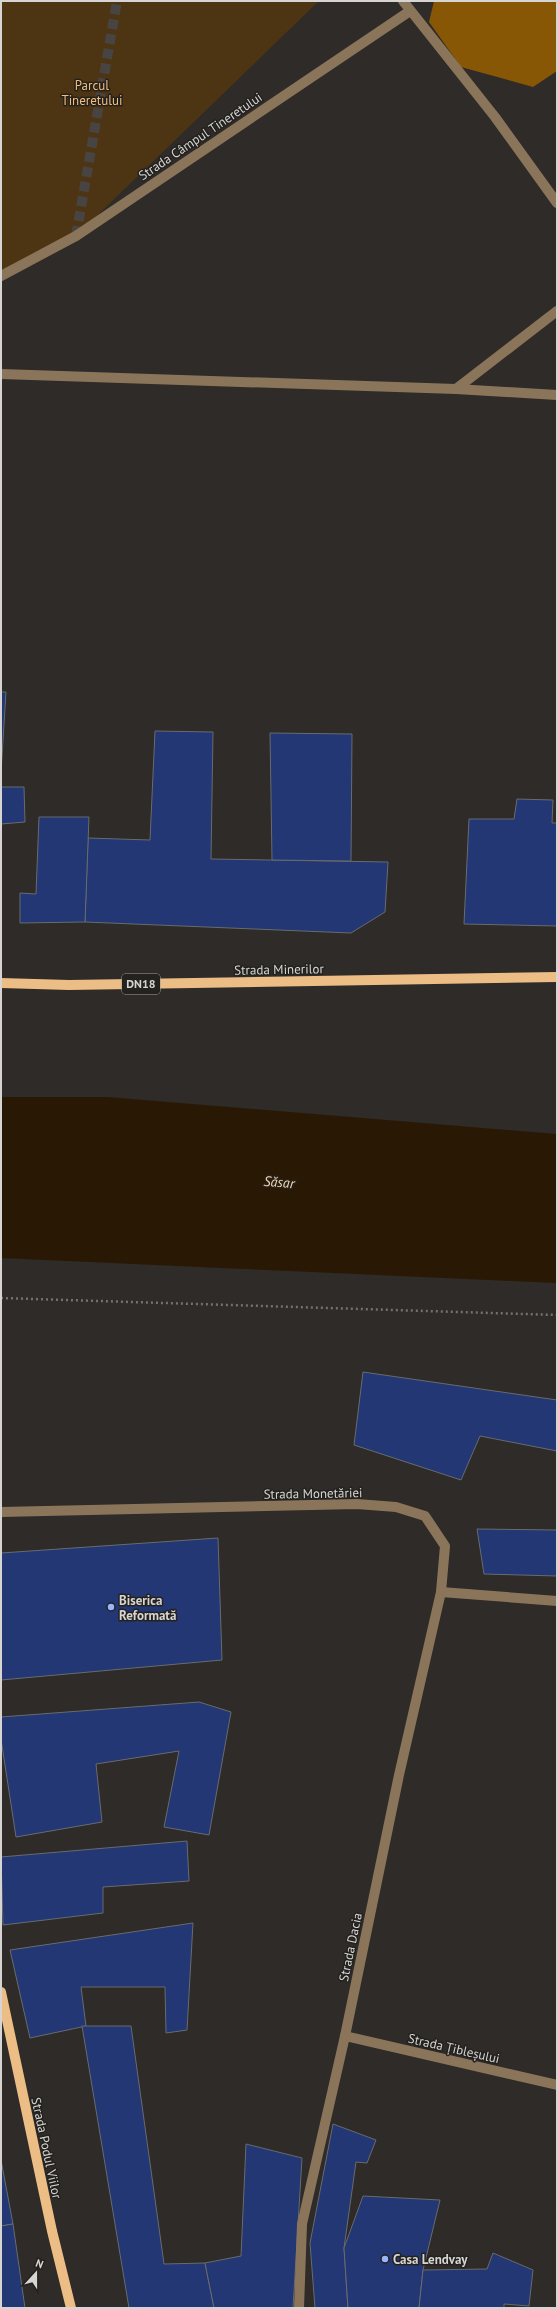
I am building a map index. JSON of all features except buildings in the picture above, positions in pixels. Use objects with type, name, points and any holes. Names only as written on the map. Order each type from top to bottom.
[{"type":"main road","name":"Strada Minerilor","points":[[1,983],[77,985],[557,977]]},
{"type":"main road","name":"Strada Podul Viilor","points":[[1,1992],[52,2231],[71,2308]]},
{"type":"street","points":[[403,1],[495,117],[557,202]]},
{"type":"street","name":"Strada Câmpul Tineretului","points":[[1,276],[76,236],[410,11]]},
{"type":"street","points":[[456,389],[557,311]]},
{"type":"street","points":[[1,374],[456,389],[557,395]]},
{"type":"street","name":"Strada Monetăriei","points":[[1,1512],[357,1504],[396,1508],[425,1516],[445,1546],[441,1592]]},
{"type":"street","points":[[441,1592],[557,1601]]},
{"type":"street","name":"Strada Dacia","points":[[299,2308],[302,2224],[345,2036],[399,1775],[441,1592]]},
{"type":"street","name":"Strada Țibleșului","points":[[345,2036],[557,2085]]},
{"type":"path","points":[[1,1298],[557,1315]]},
{"type":"green space","name":"Parcul Tineretului","points":[[1,1],[319,1],[76,236],[1,277]]},
{"type":"shaded area","points":[[434,1],[557,1],[557,71],[533,87],[461,67],[429,22]]},
{"type":"water","name":"Săsar","points":[[1,1097],[107,1097],[557,1134],[557,1283],[1,1258]]},
{"type":"tunnel","points":[[76,236],[117,1]]},
{"type":"place","name":"Biserica Reformată","points":[[111,1607]]},
{"type":"place","name":"Casa Lendvay","points":[[385,2259]]}]
